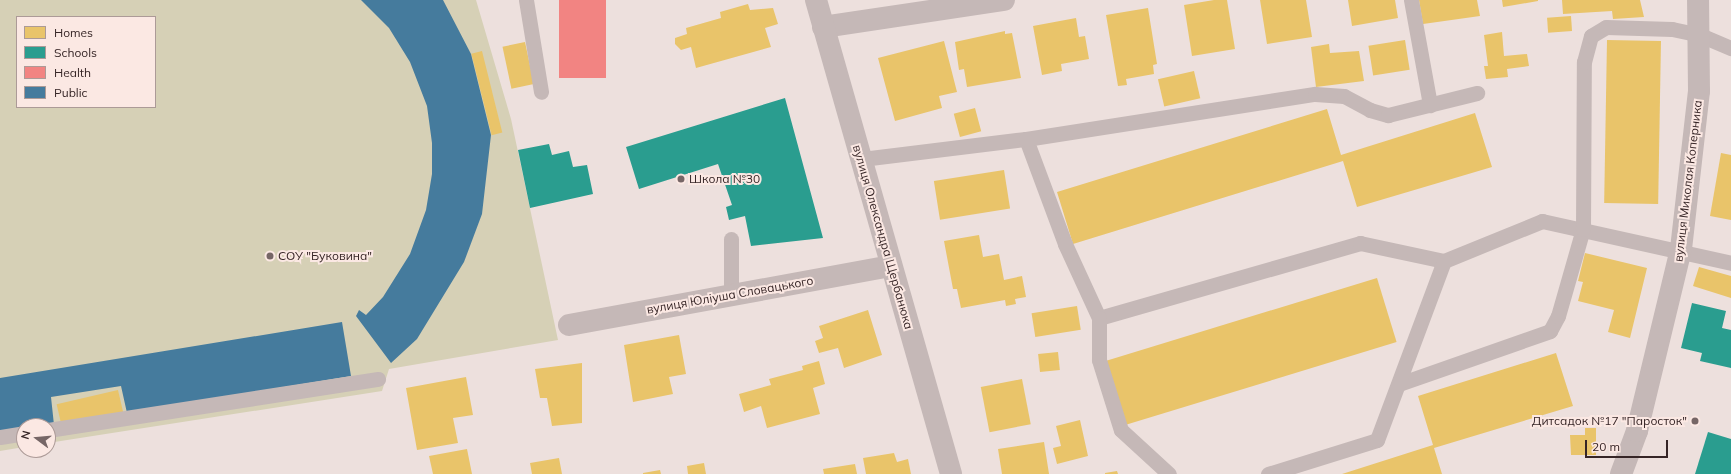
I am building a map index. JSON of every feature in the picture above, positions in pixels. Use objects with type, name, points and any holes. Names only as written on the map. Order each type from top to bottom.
[{"type":"street","name":"вулиця Олександра Щербанюка","points":[[816,0],[951,474]]},
{"type":"street","points":[[823,27],[1004,0]]},
{"type":"street","name":"вулиця Миколая Коперника","points":[[1621,474],[1637,431],[1682,249],[1699,90],[1700,34],[1698,0]]},
{"type":"street","name":"вулиця Юліуша Словацького","points":[[569,325],[891,266]]},
{"type":"lane","points":[[526,0],[541,92]]},
{"type":"lane","points":[[1411,0],[1430,105]]},
{"type":"lane","points":[[1399,384],[1550,331],[1562,306],[1583,229],[1584,62],[1591,36],[1606,27],[1672,29],[1700,34],[1731,48]]},
{"type":"lane","points":[[862,159],[1026,139],[1330,92],[1388,115],[1476,93]]},
{"type":"lane","points":[[1026,139],[1065,244],[1099,318],[1099,360],[1121,430],[1169,474]]},
{"type":"lane","points":[[1099,318],[1360,243],[1444,262],[1542,221],[1682,249],[1731,263]]},
{"type":"lane","points":[[731,240],[732,295]]},
{"type":"lane","points":[[1268,474],[1377,440],[1444,262]]},
{"type":"lane","points":[[56,429],[378,379]]},
{"type":"lane","points":[[0,437],[16,434]]},
{"type":"shaded area","name":"СОУ \"Буковина\"","points":[[0,0],[476,0],[511,119],[558,340],[389,369],[382,391],[56,442],[56,418],[16,418],[16,448],[0,451]]},
{"type":"building: Homes","points":[[1214,0],[1227,0],[1235,49],[1192,56],[1184,5]]},
{"type":"building: Homes","points":[[1260,0],[1306,0],[1312,37],[1267,44]]},
{"type":"building: Homes","points":[[1348,0],[1395,0],[1398,18],[1352,26]]},
{"type":"building: Homes","points":[[1419,0],[1477,0],[1480,16],[1423,24]]},
{"type":"building: Homes","points":[[1502,0],[1538,0],[1538,1],[1503,7]]},
{"type":"building: Homes","points":[[1562,0],[1640,0],[1644,17],[1613,19],[1612,11],[1563,14]]},
{"type":"building: Homes","points":[[748,4],[750,10],[773,8],[778,24],[765,28],[771,47],[696,68],[691,47],[681,50],[675,44],[675,38],[687,34],[686,28],[721,18],[720,12]]},
{"type":"building: Homes","points":[[1148,8],[1157,64],[1153,65],[1154,74],[1126,79],[1127,85],[1118,86],[1106,15]]},
{"type":"building: Homes","points":[[1571,16],[1572,31],[1548,33],[1547,18]]},
{"type":"building: Homes","points":[[1076,18],[1079,37],[1085,36],[1089,59],[1061,64],[1062,71],[1042,75],[1033,26]]},
{"type":"building: Homes","points":[[1005,31],[1005,34],[1012,33],[1021,78],[967,87],[964,69],[959,70],[955,42]]},
{"type":"building: Homes","points":[[1502,32],[1504,56],[1527,54],[1529,66],[1507,69],[1508,77],[1486,79],[1484,66],[1488,66],[1484,35]]},
{"type":"building: Homes","points":[[1405,40],[1410,70],[1373,75],[1368,46]]},
{"type":"building: Homes","points":[[1607,40],[1661,41],[1658,204],[1604,203]]},
{"type":"building: Homes","points":[[944,41],[957,92],[939,96],[942,108],[895,121],[878,58]]},
{"type":"building: Homes","points":[[525,42],[534,84],[511,89],[503,47]]},
{"type":"building: Homes","points":[[1329,44],[1330,53],[1359,51],[1364,81],[1316,87],[1311,47]]},
{"type":"building: Homes","points":[[482,51],[502,133],[492,135],[471,54]]},
{"type":"building: Homes","points":[[1194,71],[1200,98],[1164,107],[1158,79]]},
{"type":"building: Homes","points":[[975,108],[981,131],[960,137],[954,114]]},
{"type":"building: Homes","points":[[1327,109],[1341,155],[1475,113],[1492,167],[1357,207],[1343,161],[1073,244],[1057,192]]},
{"type":"building: Homes","points":[[1721,153],[1731,155],[1731,220],[1710,216]]},
{"type":"building: Homes","points":[[1004,170],[1010,209],[940,220],[934,181]]},
{"type":"building: Homes","points":[[979,235],[983,257],[999,254],[1004,280],[1022,276],[1026,297],[1015,299],[1016,304],[1006,306],[1005,300],[961,308],[957,289],[953,289],[944,241]]},
{"type":"building: Homes","points":[[1585,253],[1647,268],[1630,338],[1608,332],[1614,310],[1578,301],[1583,282],[1578,281]]},
{"type":"building: Homes","points":[[1699,267],[1731,276],[1731,298],[1693,286]]},
{"type":"building: Homes","points":[[1377,278],[1397,342],[1126,425],[1106,361]]},
{"type":"building: Homes","points":[[1077,306],[1081,330],[1035,337],[1032,313]]},
{"type":"building: Homes","points":[[868,310],[882,355],[844,368],[838,348],[819,353],[815,341],[823,338],[819,326]]},
{"type":"building: Homes","points":[[679,335],[686,374],[669,377],[673,394],[633,402],[624,345]]},
{"type":"building: Homes","points":[[1058,352],[1060,370],[1040,372],[1038,354]]},
{"type":"building: Homes","points":[[1556,353],[1573,406],[1434,448],[1442,474],[1342,474],[1433,445],[1418,396]]},
{"type":"building: Homes","points":[[819,361],[825,384],[813,388],[820,414],[767,428],[761,406],[744,412],[739,394],[771,385],[769,379],[803,370],[802,366]]},
{"type":"building: Homes","points":[[582,363],[582,423],[552,426],[547,398],[540,398],[535,369]]},
{"type":"building: Homes","points":[[466,377],[473,415],[453,418],[458,443],[417,450],[406,388]]},
{"type":"building: Homes","points":[[1022,379],[1031,424],[990,432],[981,387]]},
{"type":"building: Homes","points":[[118,390],[124,415],[62,430],[57,404]]},
{"type":"building: Homes","points":[[1080,420],[1088,456],[1057,464],[1053,448],[1061,446],[1056,426]]},
{"type":"building: Homes","points":[[1585,428],[1596,428],[1596,455],[1571,455],[1570,435],[1585,435]]},
{"type":"building: Homes","points":[[1044,442],[1049,474],[1002,474],[998,449]]},
{"type":"building: Homes","points":[[467,449],[472,474],[433,474],[429,456]]},
{"type":"building: Homes","points":[[894,453],[897,462],[908,459],[911,474],[866,474],[863,458]]},
{"type":"building: Homes","points":[[559,458],[562,474],[532,474],[530,463]]},
{"type":"building: Homes","points":[[704,463],[706,474],[688,474],[687,466]]},
{"type":"building: Homes","points":[[855,464],[857,474],[824,474],[823,469]]},
{"type":"building: Homes","points":[[660,470],[661,474],[643,474],[643,473]]},
{"type":"building: Homes","points":[[1117,471],[1118,474],[1105,474],[1105,473]]},
{"type":"building: Schools","points":[[785,98],[823,238],[751,246],[745,216],[729,220],[726,207],[732,205],[718,164],[639,189],[626,147]]},
{"type":"building: Schools","points":[[549,144],[552,155],[569,151],[573,167],[587,165],[593,194],[530,208],[518,150]]},
{"type":"building: Schools","points":[[1692,303],[1726,311],[1722,328],[1731,330],[1731,368],[1700,361],[1702,353],[1681,348]]},
{"type":"building: Schools","points":[[1708,432],[1731,439],[1731,474],[1695,474]]},
{"type":"building: Health","points":[[559,0],[606,0],[606,78],[559,78]]},
{"type":"building: Public","points":[[361,0],[443,0],[471,54],[491,135],[482,214],[464,262],[417,339],[391,363],[356,316],[359,310],[366,315],[383,297],[410,254],[426,210],[432,174],[432,143],[427,106],[410,62],[389,28]]},
{"type":"building: Public","points":[[342,322],[351,376],[127,413],[121,386],[51,397],[53,418],[16,418],[16,428],[0,433],[0,378]]},
{"type":"place","name":"Школа №30","points":[[681,179]]},
{"type":"place","name":"СОУ \"Буковина\"","points":[[270,256]]},
{"type":"place","name":"Дитсадок №17 \"Паросток\"","points":[[1695,421]]}]
